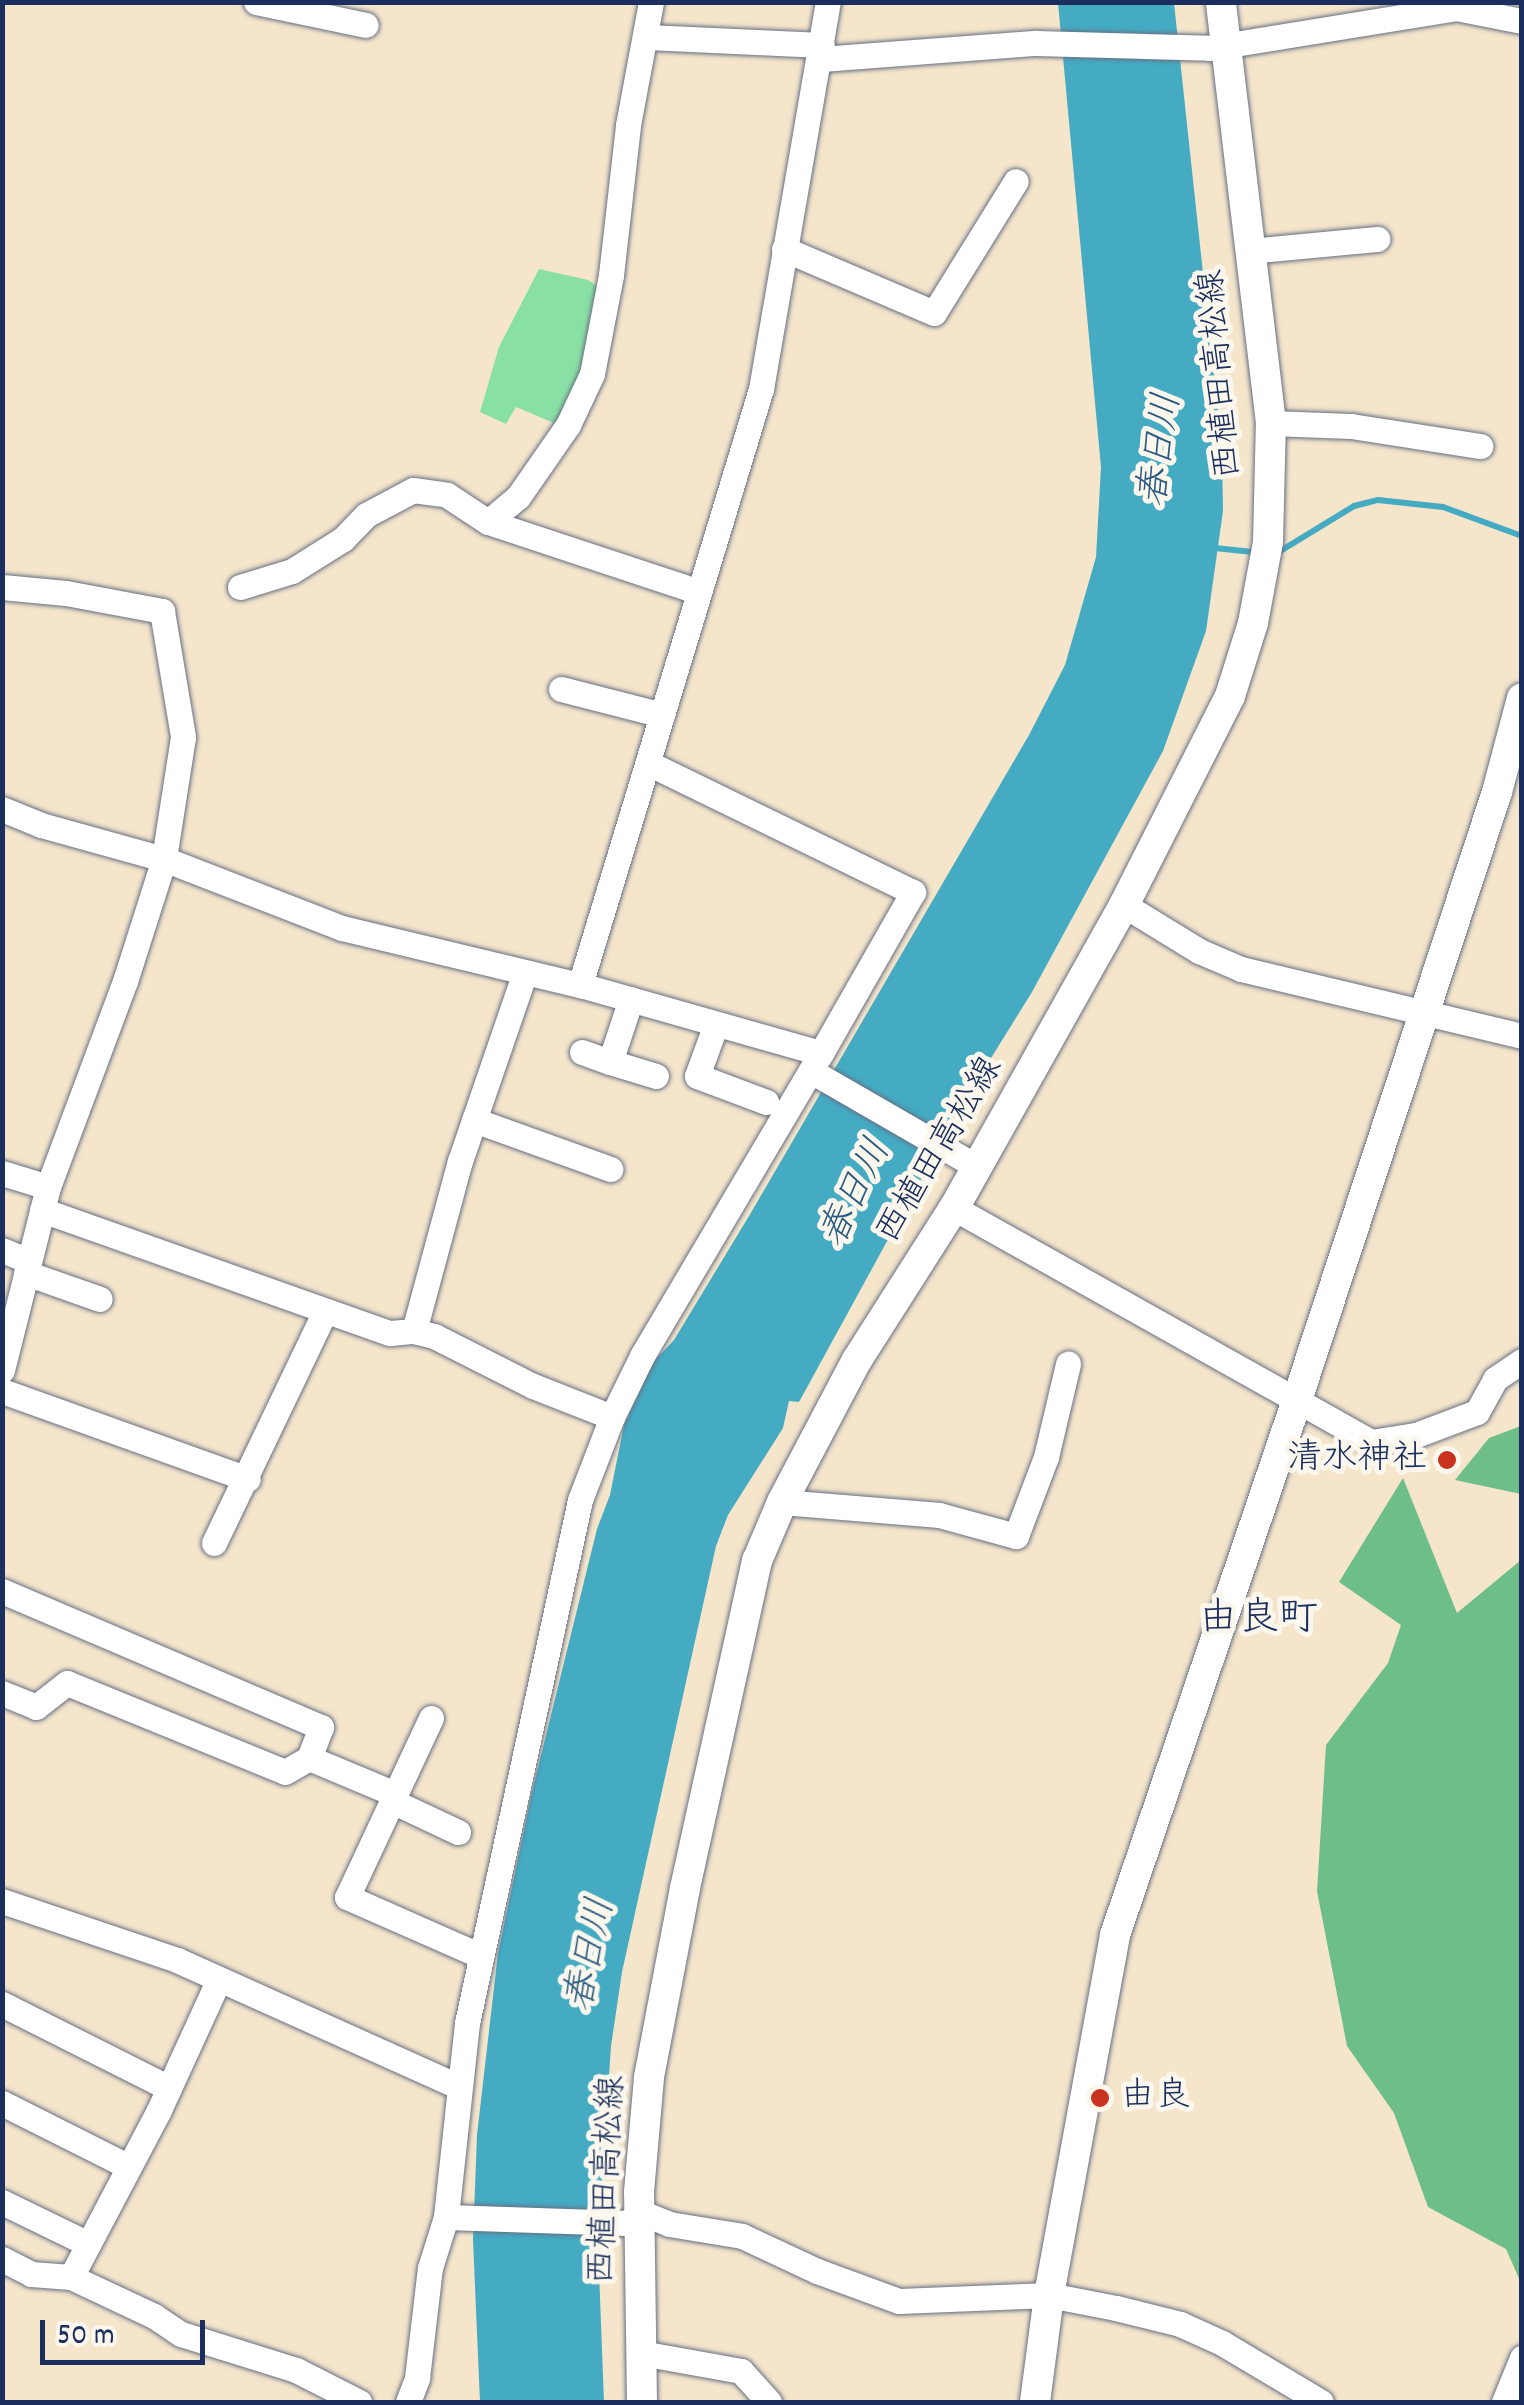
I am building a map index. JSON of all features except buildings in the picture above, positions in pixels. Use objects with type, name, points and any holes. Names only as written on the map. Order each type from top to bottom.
[{"type":"main road","name":"西植田高松線","points":[[642,2402],[640,2212],[649,2077],[685,1888],[757,1562],[782,1502],[857,1360],[954,1208],[1124,905],[1230,696],[1247,641],[1268,542],[1271,424],[1218,47],[1221,2]]},
{"type":"main road","points":[[1035,2402],[1049,2295],[1115,1935],[1424,1014],[1497,792],[1522,698]]},
{"type":"street","points":[[256,2],[366,25]]},
{"type":"street","points":[[488,522],[528,482],[568,425],[592,374],[612,275],[628,125],[651,2]]},
{"type":"street","points":[[580,985],[760,390],[779,302],[784,249],[828,2]]},
{"type":"street","points":[[646,37],[822,52],[1036,44],[1218,47],[1456,8],[1512,14]]},
{"type":"street","points":[[784,249],[934,313],[1016,181]]},
{"type":"street","points":[[1249,250],[1377,239]]},
{"type":"street","points":[[1271,424],[1350,426],[1480,446]]},
{"type":"street","points":[[240,587],[292,571],[343,539],[366,515],[414,490],[447,495],[488,522],[697,590]]},
{"type":"street","points":[[2,586],[66,592],[162,612],[183,737],[164,859],[125,981],[45,1199],[3,1368]]},
{"type":"street","points":[[561,689],[662,715]]},
{"type":"street","points":[[431,2402],[413,2390],[430,2268],[454,2218],[459,2087],[481,1956],[580,1500],[642,1354],[913,892],[648,763]]},
{"type":"street","points":[[2,809],[41,825],[164,859],[342,928],[580,985],[716,1024],[816,1062],[977,1167]]},
{"type":"street","points":[[1124,905],[1199,950],[1241,969],[1522,1036]]},
{"type":"street","points":[[414,1330],[474,1120],[524,974]]},
{"type":"street","points":[[610,1062],[631,1000]]},
{"type":"street","points":[[716,1024],[697,1076],[766,1102]]},
{"type":"street","points":[[582,1052],[656,1076]]},
{"type":"street","points":[[474,1120],[610,1169]]},
{"type":"street","points":[[2,1173],[45,1199],[325,1312],[390,1333],[414,1330],[434,1336],[533,1386],[612,1417]]},
{"type":"street","points":[[954,1208],[1371,1442],[1416,1435],[1477,1412],[1495,1379],[1522,1361]]},
{"type":"street","points":[[2,1250],[28,1267],[100,1299]]},
{"type":"street","points":[[214,1543],[325,1312]]},
{"type":"street","points":[[782,1502],[940,1515],[1016,1536],[1046,1457],[1068,1364]]},
{"type":"street","points":[[2,1392],[248,1479]]},
{"type":"street","points":[[2,1591],[321,1727],[309,1758],[285,1772],[67,1683],[36,1707],[2,1693]]},
{"type":"street","points":[[430,1718],[346,1898],[481,1956]]},
{"type":"street","points":[[309,1758],[458,1832]]},
{"type":"street","points":[[5,1910],[177,1960],[459,2087]]},
{"type":"street","points":[[72,2277],[169,2088],[219,1979]]},
{"type":"street","points":[[2,2004],[169,2088]]},
{"type":"street","points":[[2,2102],[127,2166]]},
{"type":"street","points":[[2,2202],[88,2244]]},
{"type":"street","points":[[454,2218],[627,2222],[640,2212],[669,2224],[742,2236],[817,2271],[899,2300],[1049,2295],[1180,2324],[1222,2343],[1320,2402]]},
{"type":"street","points":[[2,2259],[32,2274],[72,2277],[154,2316],[181,2334],[296,2370],[359,2402]]},
{"type":"street","points":[[641,2353],[741,2371],[769,2402]]},
{"type":"street","points":[[1504,2402],[1522,2358]]},
{"type":"green space","points":[[539,269],[588,280],[602,289],[572,405],[554,423],[516,407],[506,424],[480,412],[499,347]]},
{"type":"green space","points":[[1521,1426],[1521,1494],[1455,1480],[1489,1438]]},
{"type":"green space","points":[[1403,1478],[1457,1613],[1521,1560],[1521,2283],[1506,2249],[1428,2207],[1394,2113],[1347,2046],[1317,1891],[1326,1745],[1388,1663],[1401,1625],[1339,1582]]},
{"type":"water","name":"春日川","points":[[1058,3],[1174,3],[1222,450],[1223,511],[1206,631],[1163,751],[1032,992],[960,1108],[799,1402],[789,1401],[783,1428],[728,1515],[716,1546],[622,1972],[611,2046],[598,2245],[604,2402],[480,2402],[473,2240],[477,2135],[498,1953],[532,1792],[597,1529],[610,1495],[624,1425],[653,1362],[674,1340],[749,1216],[1029,735],[1065,665],[1096,557],[1101,467]]},
{"type":"waterway","points":[[1282,550],[1354,506],[1378,500],[1443,507],[1522,536]]},
{"type":"waterway","points":[[1215,548],[1253,552]]},
{"type":"place","name":"清水神社","points":[[1447,1460]]},
{"type":"place","name":"由良","points":[[1100,2098]]},
{"type":"district","name":"由良町","points":[[1258,1622]]}]
